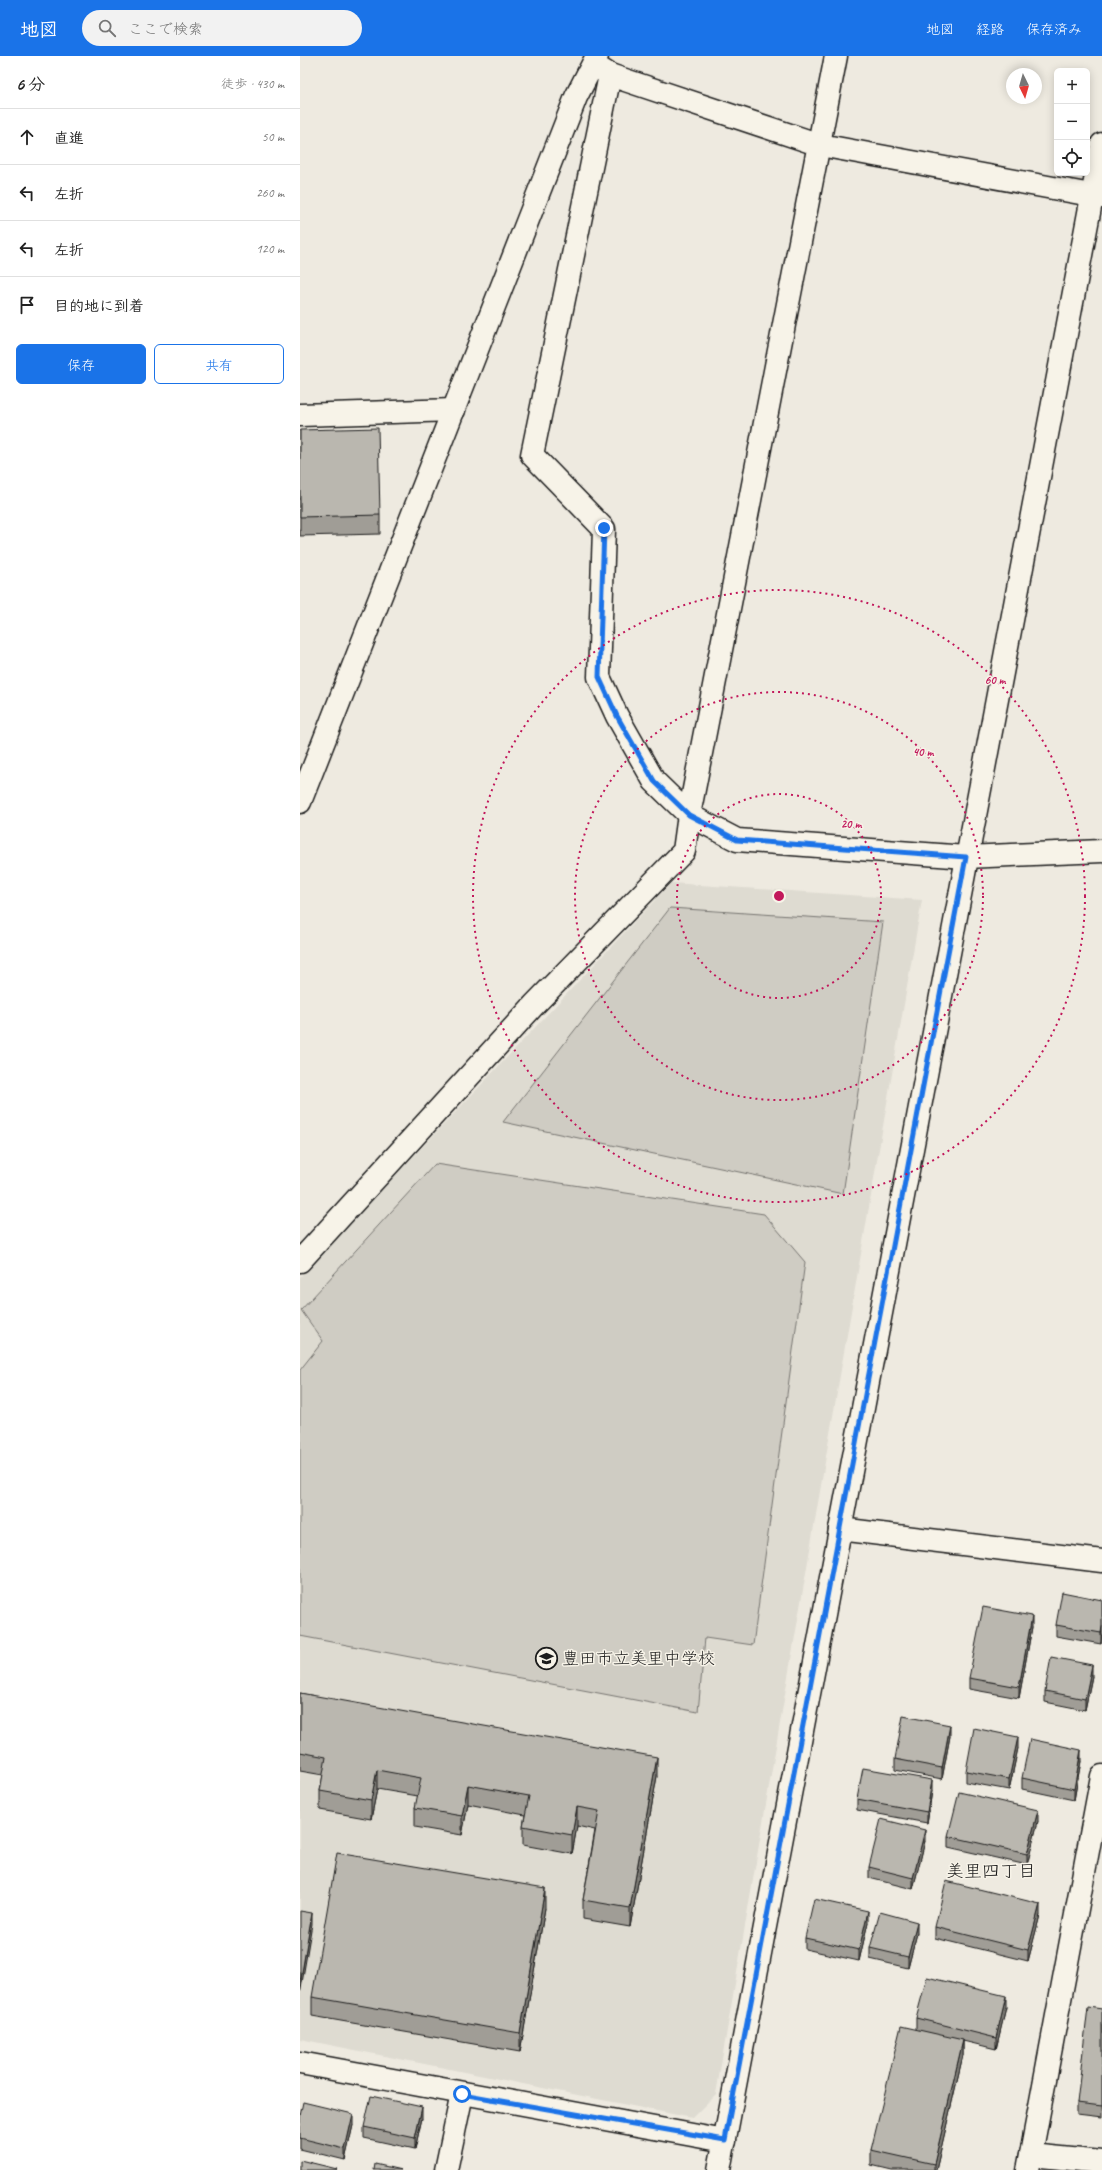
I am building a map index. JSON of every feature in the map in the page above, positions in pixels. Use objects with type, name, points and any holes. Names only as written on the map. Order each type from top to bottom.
[{"type":"street","points":[[300,1261],[535,1004],[684,851],[689,815],[820,145],[836,56]]},
{"type":"street","points":[[600,65],[820,145],[1097,196]]},
{"type":"street","points":[[300,802],[576,96],[600,65]]},
{"type":"street","points":[[600,65],[532,455],[604,528],[599,677],[617,716],[654,781],[689,815],[737,840],[966,857],[1102,851]]},
{"type":"street","points":[[719,2170],[966,857],[1097,196],[1102,144]]},
{"type":"street","points":[[300,415],[454,410]]},
{"type":"street","points":[[840,1529],[1102,1561]]},
{"type":"street","points":[[1102,1776],[1094,1862],[1030,2163],[1102,2162]]},
{"type":"street","points":[[300,2063],[462,2094],[725,2140]]},
{"type":"street","points":[[446,2170],[462,2094]]},
{"type":"shaded area","name":"豊田市立美里中学校","points":[[671,883],[922,900],[716,2094],[692,2118],[300,2039],[300,1277]]},
{"type":"shaded area","points":[[670,908],[883,922],[843,1194],[503,1122]]},
{"type":"shaded area","points":[[435,1164],[764,1214],[805,1262],[753,1645],[705,1638],[698,1712],[300,1636],[300,1370],[323,1341],[301,1310]]},
{"type":"building","points":[[378,428],[380,515],[300,517],[300,430]]},
{"type":"building","points":[[1062,1592],[1102,1600],[1101,1633],[1056,1625]]},
{"type":"building","points":[[983,1607],[1032,1616],[1019,1687],[969,1678]]},
{"type":"building","points":[[1051,1657],[1092,1665],[1085,1699],[1045,1691]]},
{"type":"building","points":[[300,1693],[657,1757],[630,1908],[583,1900],[599,1811],[577,1807],[572,1835],[523,1826],[529,1796],[468,1785],[462,1816],[415,1808],[421,1778],[377,1770],[371,1800],[320,1791],[326,1757],[300,1752]]},
{"type":"building","points":[[903,1716],[950,1725],[942,1768],[895,1759]]},
{"type":"building","points":[[974,1728],[1018,1737],[1009,1779],[966,1771]]},
{"type":"building","points":[[1030,1739],[1081,1750],[1074,1789],[1022,1778]]},
{"type":"building","points":[[863,1768],[932,1780],[927,1812],[857,1799]]},
{"type":"building","points":[[959,1792],[1038,1810],[1027,1854],[948,1836]]},
{"type":"building","points":[[881,1819],[925,1830],[913,1878],[869,1867]]},
{"type":"building","points":[[337,1853],[545,1888],[520,2033],[312,1997]]},
{"type":"building","points":[[946,1881],[1040,1904],[1028,1950],[935,1927]]},
{"type":"building","points":[[814,1899],[868,1911],[859,1950],[805,1938]]},
{"type":"building","points":[[300,1911],[312,1913],[300,1984]]},
{"type":"building","points":[[880,1912],[917,1922],[908,1957],[870,1948]]},
{"type":"building","points":[[927,1977],[1006,1996],[996,2038],[916,2018]]},
{"type":"building","points":[[1088,2007],[1102,2009],[1102,2106],[1077,2103]]},
{"type":"building","points":[[901,2026],[963,2040],[934,2164],[871,2150]]},
{"type":"building","points":[[371,2096],[422,2107],[415,2138],[364,2127]]},
{"type":"building","points":[[303,2102],[353,2114],[345,2149],[300,2138],[300,2116]]},
{"type":"building","points":[[300,2160],[337,2169],[300,2170]]},
{"type":"building","points":[[375,2164],[401,2170],[374,2170]]},
{"type":"place","name":"豊田市立美里中学校","points":[[546,1658]]},
{"type":"district","name":"美里四丁目","points":[[991,1871]]},
{"type":"route","points":[[462,2094],[725,2140],[966,857],[737,840],[689,815],[654,781],[617,716],[599,677],[604,528]]}]
